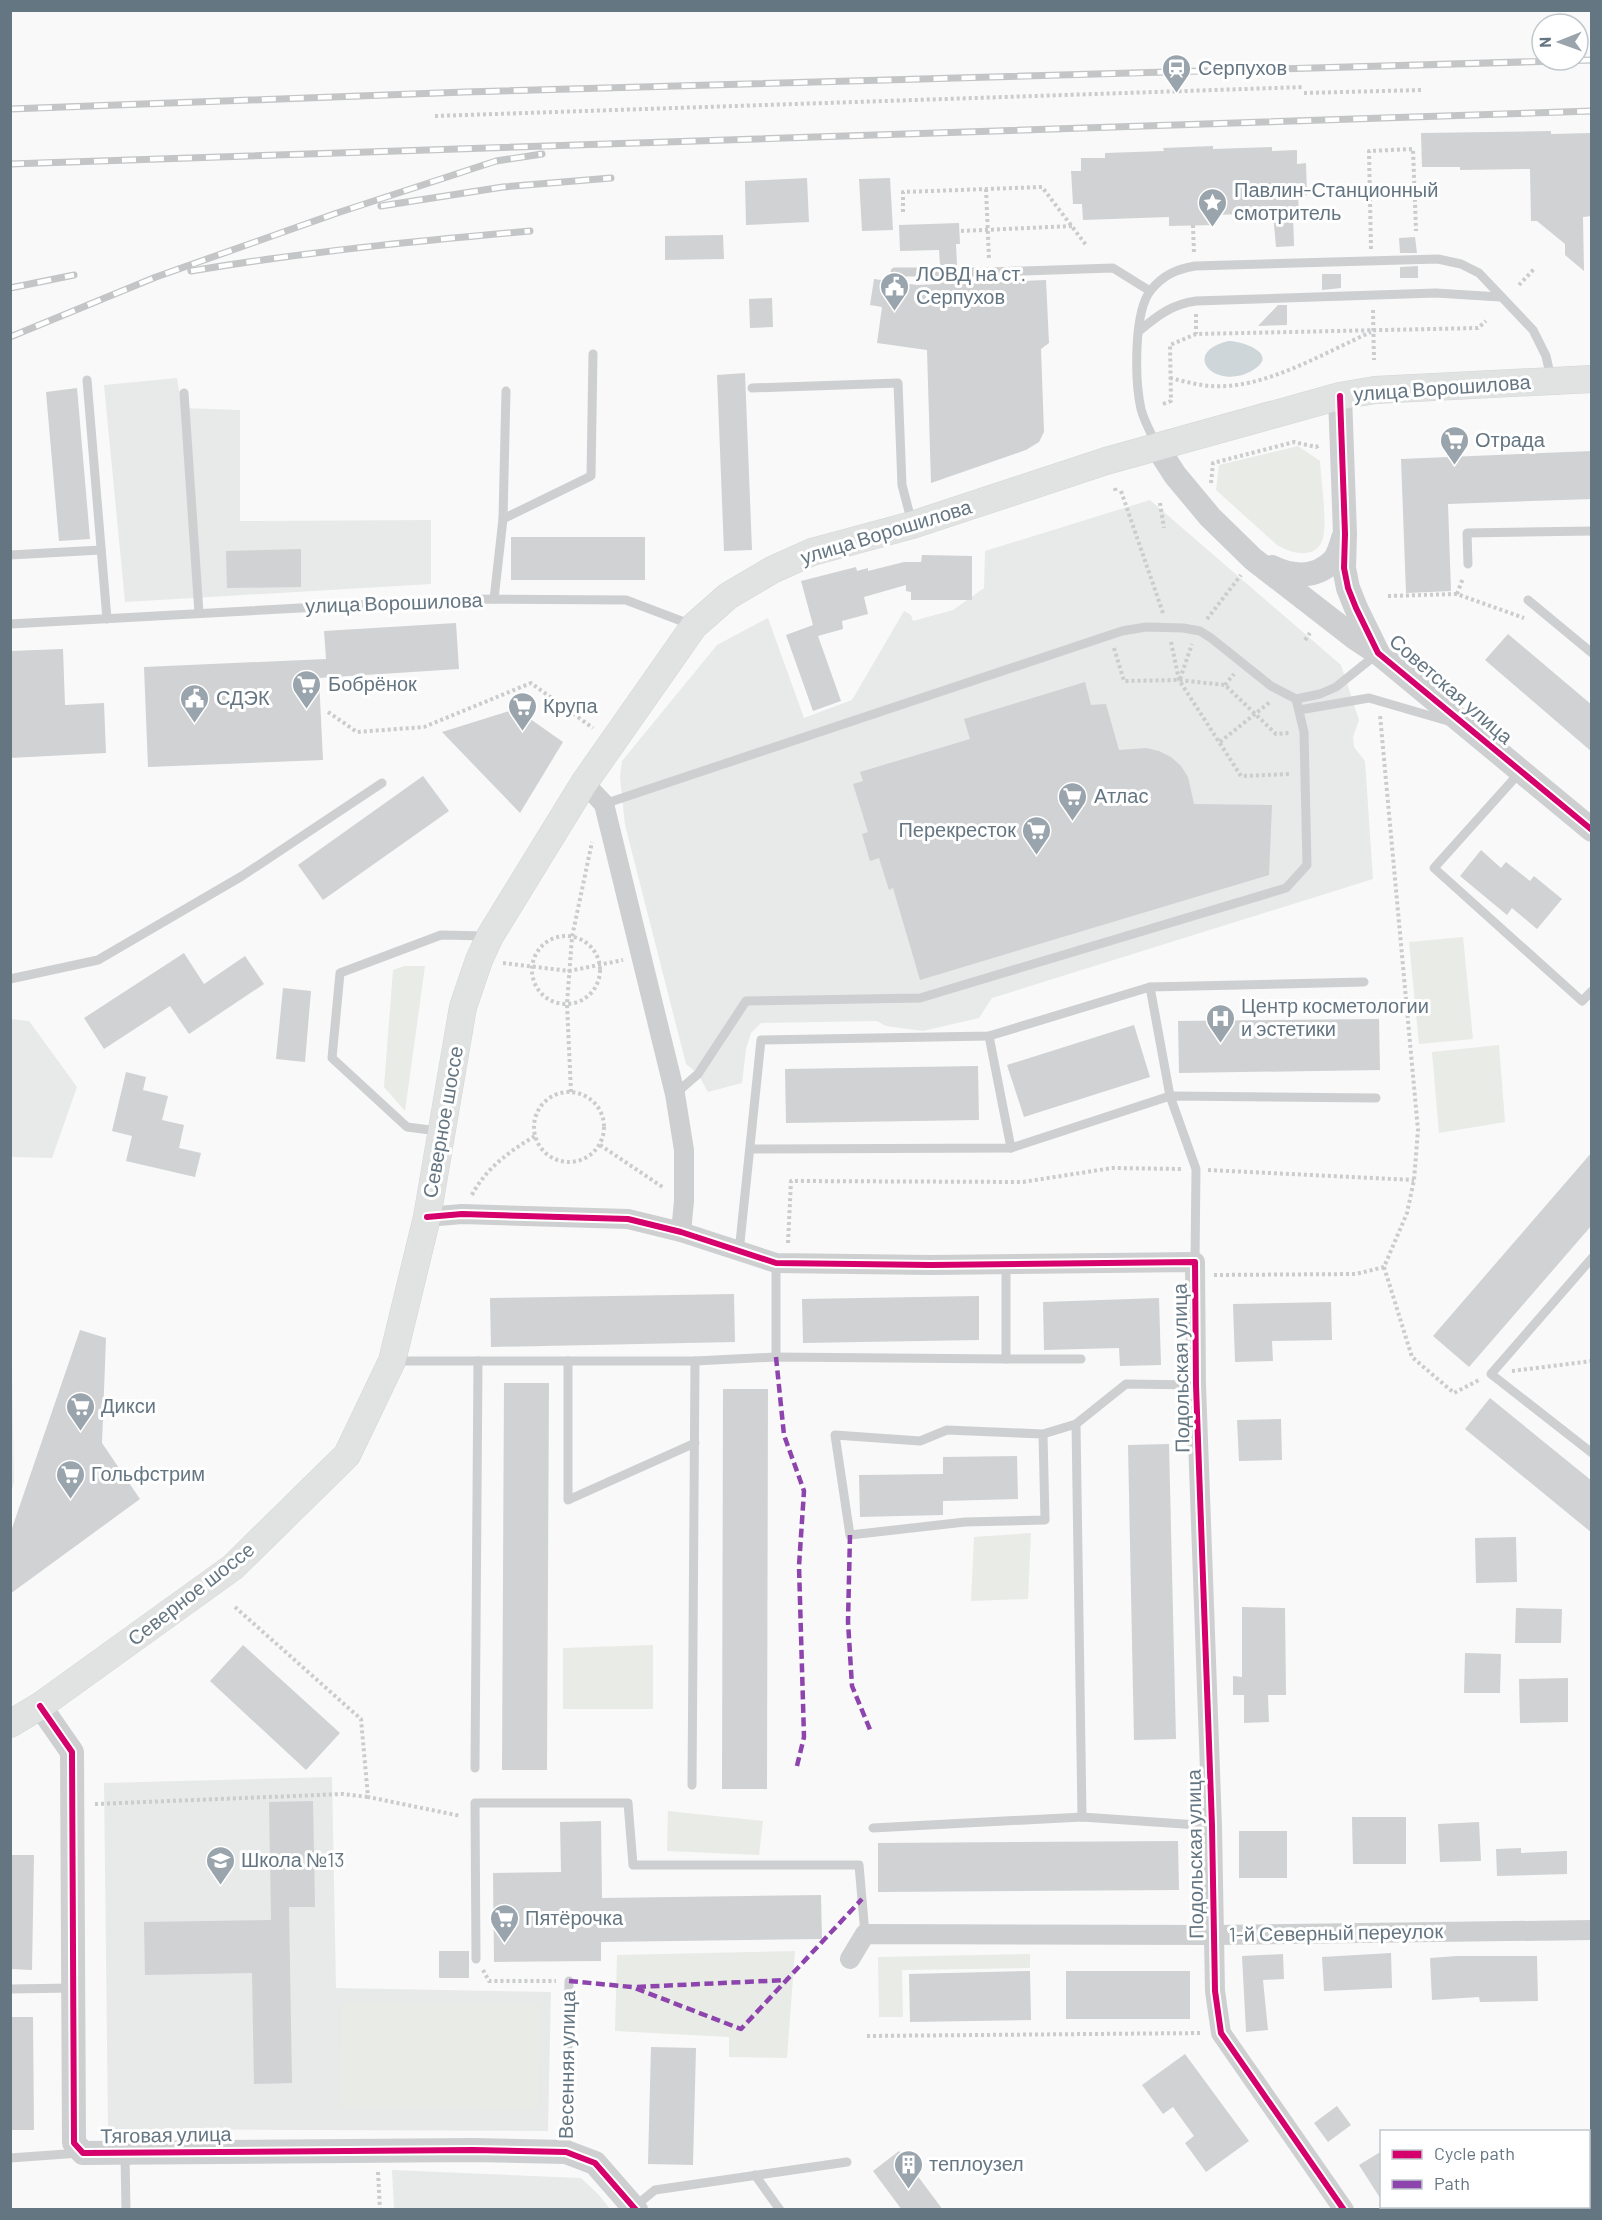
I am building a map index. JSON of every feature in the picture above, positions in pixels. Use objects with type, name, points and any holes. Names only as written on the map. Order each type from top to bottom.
[{"type":"main road","name":"улица Ворошилова","points":[[694,626],[728,596],[772,570],[812,552],[912,525],[1157,447],[1340,396],[1375,390],[1592,379]]},
{"type":"main road","name":"Северное шоссе","points":[[10,1724],[40,1706],[241,1559],[347,1455],[392,1361],[427,1217],[464,1007],[484,948],[584,783],[694,626]]},
{"type":"street","name":"Советская улица","points":[[1340,396],[1344,568],[1348,588],[1378,653],[1592,830]]},
{"type":"street","points":[[1157,447],[1175,475],[1249,565],[1378,653]]},
{"type":"street","points":[[1249,565],[1304,576],[1321,570],[1335,559],[1345,534]]},
{"type":"street","points":[[584,783],[604,804],[675,1094],[684,1150],[684,1200],[681,1232]]},
{"type":"street","name":"Подольская улица","points":[[427,1217],[462,1214],[628,1219],[681,1232],[739,1252],[781,1263],[1195,1268],[1196,1385],[1212,1826],[1215,1991],[1221,2033],[1344,2210]]},
{"type":"street","name":"Тяговая улица","points":[[40,1706],[72,1752],[74,2144],[83,2152],[376,2150],[566,2152]]},
{"type":"street","name":"1-й Северный переулок","points":[[865,1934],[1214,1935],[1592,1930]]},
{"type":"street","points":[[850,1959],[865,1934]]},
{"type":"street","name":"Весенняя улица","points":[[566,2152],[595,2163],[635,2208]]},
{"type":"lane","points":[[1157,447],[1142,410],[1137,358],[1143,306],[1150,291],[1168,274],[1195,266],[1438,260],[1461,264],[1479,273],[1533,330],[1546,356],[1551,380]]},
{"type":"lane","points":[[895,272],[1113,268],[1150,291]]},
{"type":"lane","points":[[1139,331],[1164,311],[1183,303],[1196,301],[1436,293],[1500,297]]},
{"type":"lane","points":[[503,519],[591,476],[593,354]]},
{"type":"lane","points":[[87,380],[107,619]]},
{"type":"lane","points":[[752,388],[898,383],[902,485],[912,525]]},
{"type":"lane","points":[[494,599],[503,519],[506,392]]},
{"type":"lane","points":[[184,393],[200,613]]},
{"type":"lane","points":[[1468,564],[1467,533],[1592,531]]},
{"type":"lane","points":[[10,555],[101,550]]},
{"type":"lane","name":"улица Ворошилова","points":[[10,624],[494,599],[626,600],[694,626]]},
{"type":"lane","points":[[1528,600],[1592,652]]},
{"type":"lane","points":[[604,804],[1110,635],[1146,627],[1200,631],[1271,686],[1296,699],[1320,694],[1336,687],[1378,653]]},
{"type":"lane","points":[[1299,710],[1369,698],[1466,727]]},
{"type":"lane","points":[[675,1094],[698,1074],[746,1001],[920,998],[1286,888],[1307,865],[1304,732],[1296,699]]},
{"type":"lane","points":[[1521,771],[1434,868],[1582,1002],[1592,991]]},
{"type":"lane","points":[[10,980],[98,960],[242,876],[382,783]]},
{"type":"lane","points":[[443,1132],[407,1127],[332,1058],[340,973],[441,935],[484,948]]},
{"type":"lane","points":[[739,1252],[760,1040],[989,1036],[1150,987],[1364,982]]},
{"type":"lane","points":[[1150,987],[1170,1096],[1196,1169],[1195,1268]]},
{"type":"lane","points":[[989,1036],[1011,1148]]},
{"type":"lane","points":[[750,1149],[1011,1148],[1170,1096],[1376,1098]]},
{"type":"lane","points":[[1592,1258],[1491,1374],[1592,1453]]},
{"type":"lane","points":[[776,1357],[781,1263]]},
{"type":"lane","points":[[1006,1264],[1006,1359]]},
{"type":"lane","points":[[392,1361],[695,1360],[776,1357],[1081,1359]]},
{"type":"lane","points":[[692,1785],[695,1360]]},
{"type":"lane","points":[[475,1768],[478,1361]]},
{"type":"lane","points":[[568,1361],[568,1500],[695,1443]]},
{"type":"lane","points":[[1043,1434],[1045,1520],[965,1522],[850,1534],[835,1435],[920,1441],[947,1430],[1043,1434],[1076,1424],[1126,1384],[1196,1385]]},
{"type":"lane","points":[[1076,1424],[1083,1817]]},
{"type":"lane","points":[[476,1959],[475,1803],[628,1803],[633,1865],[859,1864],[865,1934]]},
{"type":"lane","points":[[873,1828],[1083,1817],[1212,1826]]},
{"type":"lane","name":"Весенняя улица","points":[[566,2152],[569,1981]]},
{"type":"lane","points":[[10,1989],[73,1988]]},
{"type":"lane","name":"Тяговая улица","points":[[10,2158],[83,2152]]},
{"type":"lane","points":[[126,2152],[126,2210]]},
{"type":"lane","points":[[635,2208],[655,2190],[847,2162]]},
{"type":"lane","points":[[754,2175],[780,2210]]},
{"type":"path","points":[[435,116],[1304,87]]},
{"type":"path","points":[[1304,93],[1421,90]]},
{"type":"path","points":[[1371,250],[1369,151],[1413,150],[1416,231]]},
{"type":"path","points":[[903,212],[903,192],[1042,187],[1086,245]]},
{"type":"path","points":[[986,189],[989,272]]},
{"type":"path","points":[[1415,208],[1421,208]]},
{"type":"path","points":[[1193,225],[1194,254]]},
{"type":"path","points":[[961,231],[1072,226]]},
{"type":"path","points":[[1519,285],[1535,268]]},
{"type":"path","points":[[1373,310],[1374,360]]},
{"type":"path","points":[[1196,314],[1196,334]]},
{"type":"path","points":[[1163,404],[1170,401],[1170,345],[1196,334],[1478,328],[1486,321]]},
{"type":"path","points":[[1170,378],[1210,386],[1237,386],[1264,380],[1373,331]]},
{"type":"path","points":[[1205,465],[1294,442],[1316,447],[1321,454]]},
{"type":"path","points":[[1210,490],[1212,463]]},
{"type":"path","points":[[1121,491],[1165,619]]},
{"type":"path","points":[[1160,503],[1164,528]]},
{"type":"path","points":[[1207,619],[1249,565]]},
{"type":"path","points":[[1388,596],[1457,594],[1532,621],[1556,623]]},
{"type":"path","points":[[1305,640],[1310,633]]},
{"type":"path","points":[[1110,635],[1124,681],[1179,680],[1225,685],[1276,734],[1293,733]]},
{"type":"path","points":[[1171,642],[1179,680],[1241,776],[1306,774]]},
{"type":"path","points":[[1179,680],[1193,643]]},
{"type":"path","points":[[328,712],[357,732],[424,727],[531,683],[595,730]]},
{"type":"path","points":[[1220,742],[1270,702]]},
{"type":"path","points":[[1380,712],[1418,1130],[1414,1180],[1407,1213],[1384,1267],[1412,1357],[1454,1393],[1491,1374],[1592,1361]]},
{"type":"path","points":[[571,1092],[567,1004],[572,937],[588,855],[604,804]]},
{"type":"path","points":[[563,937],[580,940],[593,950],[600,966],[600,975],[592,992],[585,998],[567,1004],[558,1003],[542,994],[536,986],[532,968],[534,959],[545,944],[563,937]]},
{"type":"path","points":[[484,948],[532,968],[569,971],[641,956]]},
{"type":"path","points":[[571,1092],[590,1099],[598,1106],[604,1125],[600,1145],[585,1159],[564,1162],[546,1154],[535,1136],[536,1118],[540,1109],[553,1096],[571,1092]]},
{"type":"path","points":[[462,1214],[480,1180],[511,1150],[535,1136]]},
{"type":"path","points":[[600,1145],[684,1200]]},
{"type":"path","points":[[781,1263],[791,1182],[1023,1182],[1112,1168],[1196,1169],[1414,1180]]},
{"type":"path","points":[[1195,1268],[1356,1274],[1384,1267]]},
{"type":"path","points":[[235,1607],[361,1719],[368,1797]]},
{"type":"path","points":[[94,1804],[343,1794],[475,1818]]},
{"type":"path","points":[[867,2036],[1221,2033]]},
{"type":"path","points":[[376,2150],[380,2210]]},
{"type":"shaded area","points":[[1228,341],[1242,343],[1256,350],[1263,359],[1260,364],[1240,376],[1227,377],[1209,369],[1205,362],[1206,354],[1213,347]]},
{"type":"shaded area","points":[[177,378],[182,408],[240,410],[240,521],[431,520],[431,584],[125,602],[104,385]]},
{"type":"shaded area","points":[[1298,446],[1320,461],[1324,534],[1318,547],[1308,553],[1295,552],[1277,545],[1216,490],[1219,465]]},
{"type":"shaded area","points":[[1150,500],[1341,665],[1359,720],[1353,737],[1354,747],[1365,761],[1373,879],[992,998],[979,1018],[923,1031],[886,1026],[877,1021],[761,1023],[751,1033],[746,1049],[742,1083],[708,1092],[698,1074],[686,1064],[625,825],[620,777],[622,761],[717,645],[768,618],[804,718],[852,700],[904,611],[911,615],[913,621],[953,610],[984,588],[985,551]]},
{"type":"shaded area","points":[[1463,937],[1473,1039],[1419,1044],[1409,942]]},
{"type":"shaded area","points":[[404,966],[425,966],[405,1111],[384,1087],[393,970]]},
{"type":"shaded area","points":[[11,1019],[29,1021],[77,1087],[52,1158],[11,1157]]},
{"type":"shaded area","points":[[1499,1045],[1505,1122],[1439,1133],[1432,1052]]},
{"type":"shaded area","points":[[11,1310],[14,1482],[10,1493]]},
{"type":"shaded area","points":[[1031,1533],[1028,1599],[971,1601],[974,1537]]},
{"type":"shaded area","points":[[653,1645],[653,1709],[563,1709],[563,1648]]},
{"type":"shaded area","name":"Школа №13","points":[[332,1777],[336,1988],[551,1992],[548,2131],[108,2129],[104,1783]]},
{"type":"shaded area","points":[[668,1811],[763,1821],[759,1855],[667,1851]]},
{"type":"shaded area","points":[[795,1951],[787,2058],[729,2057],[729,2037],[615,2031],[617,1955]]},
{"type":"shaded area","points":[[1030,1954],[1030,1968],[902,1970],[903,2017],[879,2017],[878,1957]]},
{"type":"shaded area","points":[[342,2003],[540,2005],[538,2109],[340,2107]]},
{"type":"shaded area","points":[[392,2170],[581,2178],[610,2209],[394,2209]]},
{"type":"building","points":[[1551,131],[1551,134],[1592,133],[1592,216],[1583,217],[1584,271],[1565,255],[1565,244],[1537,221],[1531,221],[1530,169],[1460,170],[1460,167],[1422,167],[1421,133]]},
{"type":"building","points":[[1213,146],[1213,149],[1272,147],[1272,151],[1297,150],[1297,164],[1306,163],[1307,195],[1298,196],[1299,212],[1293,212],[1294,246],[1276,247],[1273,213],[1215,215],[1216,225],[1169,226],[1169,217],[1083,220],[1082,204],[1073,204],[1071,171],[1081,171],[1081,158],[1105,158],[1105,153],[1164,151],[1163,148]]},
{"type":"building","points":[[807,178],[809,222],[746,225],[745,181]]},
{"type":"building","points":[[890,178],[893,230],[862,231],[859,179]]},
{"type":"building","points":[[959,223],[960,244],[956,244],[957,265],[940,265],[939,250],[900,251],[899,225]]},
{"type":"building","points":[[723,235],[724,259],[665,260],[665,236]]},
{"type":"building","points":[[1415,237],[1417,253],[1400,253],[1399,238]]},
{"type":"building","points":[[1418,266],[1418,278],[1400,278],[1400,267]]},
{"type":"building","points":[[1322,274],[1341,274],[1341,288],[1322,290]]},
{"type":"building","points":[[874,279],[917,285],[940,284],[940,279],[957,279],[957,284],[1046,280],[1049,343],[1041,349],[1044,432],[1039,442],[1026,450],[931,483],[927,350],[877,343],[882,307],[870,305]]},
{"type":"building","points":[[772,298],[773,327],[750,328],[749,299]]},
{"type":"building","points":[[1278,305],[1287,305],[1287,325],[1258,326]]},
{"type":"building","points":[[745,373],[752,550],[724,551],[717,375]]},
{"type":"building","points":[[77,388],[90,539],[59,541],[46,392]]},
{"type":"building","points":[[1592,451],[1592,499],[1448,504],[1451,591],[1406,593],[1401,459]]},
{"type":"building","points":[[511,537],[645,537],[645,580],[511,580]]},
{"type":"building","points":[[301,549],[301,587],[227,588],[226,551]]},
{"type":"building","points":[[922,555],[972,556],[972,600],[911,600],[911,592],[906,591],[906,585],[864,597],[868,614],[842,621],[843,629],[818,636],[841,701],[813,711],[786,635],[813,625],[801,581],[856,567],[857,571],[868,568],[868,571],[904,562],[921,562]]},
{"type":"building","points":[[456,623],[459,669],[319,678],[323,760],[148,767],[144,667],[326,659],[324,631]]},
{"type":"building","points":[[1508,634],[1592,705],[1592,752],[1485,660]]},
{"type":"building","points":[[63,649],[65,705],[104,703],[106,753],[10,758],[10,651]]},
{"type":"building","name":"Атлас","points":[[1085,682],[1091,705],[1106,704],[1119,750],[1146,748],[1171,757],[1188,777],[1194,804],[1272,805],[1269,875],[920,980],[893,888],[889,890],[879,858],[870,861],[862,834],[868,832],[853,784],[863,781],[860,772],[970,739],[964,719]]},
{"type":"building","points":[[516,709],[563,742],[520,813],[442,732]]},
{"type":"building","points":[[423,776],[449,811],[323,900],[298,865]]},
{"type":"building","points":[[1481,850],[1501,868],[1506,862],[1530,881],[1534,876],[1562,899],[1537,929],[1512,908],[1507,915],[1460,876]]},
{"type":"building","points":[[184,953],[204,984],[245,956],[264,984],[189,1034],[170,1006],[104,1049],[84,1018]]},
{"type":"building","points":[[283,988],[311,991],[305,1062],[276,1059]]},
{"type":"building","points":[[1379,1019],[1380,1070],[1179,1073],[1178,1021]]},
{"type":"building","points":[[1134,1025],[1150,1077],[1024,1117],[1007,1065]]},
{"type":"building","points":[[978,1066],[979,1120],[786,1123],[785,1069]]},
{"type":"building","points":[[126,1072],[146,1077],[143,1090],[168,1096],[162,1120],[184,1125],[179,1148],[201,1153],[195,1177],[126,1161],[132,1136],[112,1131]]},
{"type":"building","points":[[1592,1152],[1592,1225],[1469,1367],[1433,1336]]},
{"type":"building","points":[[734,1294],[735,1342],[491,1347],[490,1298]]},
{"type":"building","points":[[979,1296],[979,1340],[803,1343],[802,1299]]},
{"type":"building","points":[[1159,1298],[1161,1365],[1120,1366],[1119,1348],[1044,1350],[1043,1302]]},
{"type":"building","points":[[1331,1302],[1332,1340],[1272,1341],[1273,1361],[1235,1362],[1233,1304]]},
{"type":"building","points":[[80,1330],[106,1338],[102,1443],[140,1499],[10,1594],[10,1534]]},
{"type":"building","points":[[504,1383],[549,1383],[547,1770],[502,1770]]},
{"type":"building","points":[[723,1389],[768,1389],[767,1789],[722,1789]]},
{"type":"building","points":[[1490,1398],[1592,1481],[1592,1533],[1465,1429]]},
{"type":"building","points":[[1281,1419],[1282,1460],[1239,1461],[1237,1420]]},
{"type":"building","points":[[1169,1444],[1176,1739],[1134,1740],[1128,1445]]},
{"type":"building","points":[[1017,1456],[1018,1499],[943,1501],[943,1515],[860,1517],[859,1475],[943,1474],[943,1457]]},
{"type":"building","points":[[1516,1537],[1517,1582],[1476,1583],[1475,1538]]},
{"type":"building","points":[[1242,1607],[1285,1608],[1286,1695],[1268,1695],[1269,1722],[1244,1723],[1244,1695],[1233,1695],[1233,1676],[1242,1677]]},
{"type":"building","points":[[1516,1608],[1562,1609],[1561,1643],[1515,1643]]},
{"type":"building","points":[[243,1645],[340,1733],[306,1770],[210,1681]]},
{"type":"building","points":[[1465,1653],[1501,1654],[1500,1693],[1464,1693]]},
{"type":"building","points":[[1568,1678],[1568,1722],[1520,1723],[1519,1679]]},
{"type":"building","points":[[313,1801],[315,1907],[289,1907],[292,2083],[254,2084],[252,1973],[145,1975],[144,1922],[271,1920],[269,1802]]},
{"type":"building","points":[[1352,1817],[1406,1817],[1406,1864],[1353,1864]]},
{"type":"building","points":[[601,1821],[602,1898],[821,1895],[822,1939],[601,1942],[601,1961],[494,1962],[493,1873],[561,1872],[560,1822]]},
{"type":"building","points":[[1479,1822],[1481,1861],[1440,1862],[1438,1824]]},
{"type":"building","points":[[1239,1831],[1287,1831],[1287,1878],[1239,1878]]},
{"type":"building","points":[[1178,1841],[1179,1890],[878,1892],[878,1843]]},
{"type":"building","points":[[1521,1848],[1521,1853],[1567,1851],[1567,1874],[1497,1876],[1496,1849]]},
{"type":"building","points":[[10,1855],[34,1855],[32,1970],[10,1969]]},
{"type":"building","points":[[439,1951],[469,1951],[469,1978],[439,1978]]},
{"type":"building","points":[[1391,1953],[1392,1988],[1324,1991],[1322,1957]]},
{"type":"building","points":[[1283,1954],[1284,1979],[1263,1980],[1268,2030],[1246,2032],[1242,1956]]},
{"type":"building","points":[[1537,1956],[1538,2001],[1480,2002],[1479,1997],[1432,2000],[1430,1958]]},
{"type":"building","points":[[1030,1971],[1031,2020],[910,2022],[909,1974]]},
{"type":"building","points":[[1066,1971],[1190,1971],[1190,2019],[1066,2019]]},
{"type":"building","points":[[10,2017],[33,2017],[34,2130],[10,2130]]},
{"type":"building","points":[[651,2047],[696,2048],[693,2165],[648,2164]]},
{"type":"building","points":[[1185,2054],[1249,2141],[1206,2172],[1185,2143],[1194,2136],[1173,2107],[1163,2114],[1142,2085]]},
{"type":"building","points":[[1337,2106],[1351,2125],[1328,2142],[1314,2123]]},
{"type":"building","name":"теплоузел","points":[[899,2151],[943,2210],[902,2210],[873,2171]]},
{"type":"building","points":[[1380,2152],[1380,2198],[1359,2165]]},
{"type":"railway","points":[[10,109],[465,92],[1592,60]]},
{"type":"railway","points":[[10,164],[1592,111]]},
{"type":"railway","points":[[10,337],[156,277],[337,213],[496,161],[542,154]]},
{"type":"railway","points":[[381,206],[503,187],[611,178]]},
{"type":"railway","points":[[191,271],[360,248],[530,231]]},
{"type":"railway","points":[[10,288],[74,275]]},
{"type":"marked path","points":[[776,1357],[784,1435],[804,1491],[799,1566],[804,1737],[796,1770]]},
{"type":"marked path","points":[[850,1535],[848,1622],[852,1686],[871,1732]]},
{"type":"marked path","points":[[569,1981],[632,1987],[741,2029],[862,1899]]},
{"type":"marked path","points":[[637,1987],[787,1980]]},
{"type":"cycle path","points":[[1340,396],[1344,568],[1348,588],[1378,653],[1592,830]]},
{"type":"cycle path","points":[[427,1217],[462,1214],[628,1219],[681,1232],[776,1263],[931,1265],[1195,1262],[1196,1385],[1212,1826],[1215,1991],[1221,2033],[1344,2210]]},
{"type":"cycle path","points":[[40,1706],[72,1752],[74,2143],[83,2153],[473,2150],[566,2152],[595,2163],[636,2210]]},
{"type":"place","name":"Серпухов","points":[[1177,94]]},
{"type":"place","name":"Павлин-Станционный смотритель","points":[[1213,228]]},
{"type":"place","name":"ЛОВД на ст. Серпухов","points":[[895,312]]},
{"type":"place","name":"Отрада","points":[[1454,466]]},
{"type":"place","name":"Бобрёнок","points":[[307,710]]},
{"type":"place","name":"СДЭК","points":[[195,724]]},
{"type":"place","name":"Крупа","points":[[522,732]]},
{"type":"place","name":"Атлас","points":[[1073,822]]},
{"type":"place","name":"Перекресток","points":[[1037,856]]},
{"type":"place","name":"Центр косметологии и эстетики","points":[[1220,1044]]},
{"type":"place","name":"Дикси","points":[[80,1432]]},
{"type":"place","name":"Гольфстрим","points":[[70,1500]]},
{"type":"place","name":"Школа №13","points":[[220,1886]]},
{"type":"place","name":"Пятёрочка","points":[[504,1944]]},
{"type":"place","name":"теплоузел","points":[[908,2190]]}]
